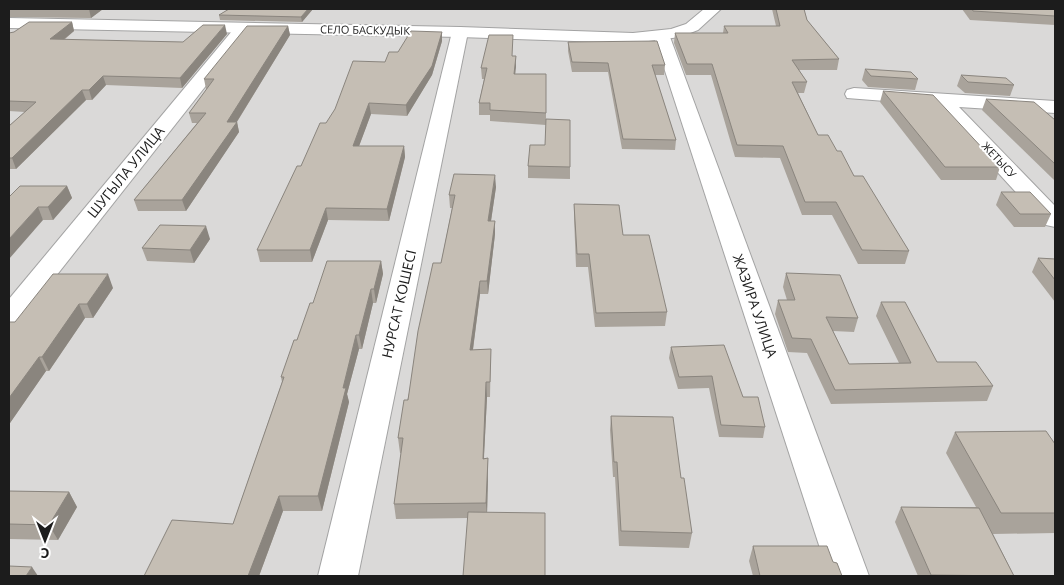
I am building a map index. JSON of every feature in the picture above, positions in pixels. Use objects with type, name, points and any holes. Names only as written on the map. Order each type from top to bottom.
[{"type":"street","name":"СЕЛО БАСКУДЫК","points":[[9,23],[460,32],[633,38],[662,37],[692,27],[713,9]]},
{"type":"street","points":[[9,37],[28,23]]},
{"type":"street","name":"ШУГЫЛА УЛИЦА","points":[[9,317],[242,28]]},
{"type":"street","name":"НУРСАТ КОШЕСI","points":[[338,576],[460,32]]},
{"type":"street","name":"ЖАЗИРА УЛИЦА","points":[[662,37],[849,576]]},
{"type":"street","points":[[854,94],[1055,107]]},
{"type":"street","name":"ЖЕТЫСУ","points":[[942,100],[1055,220]]},
{"type":"shaded area","points":[[9,9],[1055,9],[1055,576],[9,576]]},
{"type":"building","points":[[229,9],[308,9],[301,17],[219,15]]},
{"type":"building","points":[[776,9],[804,9],[807,20],[839,59],[792,60],[807,82],[792,82],[818,135],[828,135],[837,151],[841,151],[854,176],[863,176],[909,251],[862,250],[836,202],[805,202],[783,146],[737,145],[712,64],[687,64],[675,33],[728,33],[724,26],[780,26]]},
{"type":"building","points":[[972,9],[1055,9],[1055,16],[973,11]]},
{"type":"building","points":[[29,22],[72,22],[50,39],[183,42],[203,25],[225,25],[180,78],[103,76],[89,90],[82,90],[12,158],[9,158],[9,126],[36,102],[9,101],[9,33],[14,32]]},
{"type":"building","points":[[247,26],[288,26],[227,122],[237,122],[182,200],[134,200],[206,113],[189,113],[214,79],[204,79]]},
{"type":"building","points":[[411,31],[442,32],[432,66],[406,105],[369,103],[353,146],[404,146],[387,209],[326,208],[310,250],[257,250],[297,166],[301,166],[320,123],[326,123],[335,109],[353,61],[385,62],[389,52],[398,52]]},
{"type":"building","points":[[489,35],[513,35],[512,56],[516,56],[514,74],[546,74],[546,113],[490,110],[490,103],[479,103],[487,68],[481,68]]},
{"type":"building","points":[[657,41],[665,65],[652,65],[676,140],[623,139],[608,63],[572,62],[568,42]]},
{"type":"building","points":[[865,69],[911,72],[918,79],[871,76]]},
{"type":"building","points":[[961,75],[1006,78],[1014,85],[968,82]]},
{"type":"building","points":[[883,91],[933,95],[1000,167],[945,167]]},
{"type":"building","points":[[986,99],[1034,102],[1055,120],[1055,164]]},
{"type":"building","points":[[546,119],[570,120],[570,167],[528,166],[530,145],[545,145]]},
{"type":"building","points":[[454,174],[495,175],[488,221],[495,221],[487,281],[480,281],[470,350],[491,349],[490,382],[486,382],[483,459],[488,458],[486,503],[394,504],[403,438],[398,438],[404,400],[408,400],[418,331],[433,263],[441,263],[455,195],[449,195]]},
{"type":"building","points":[[20,186],[67,186],[48,207],[38,207],[9,239],[9,197]]},
{"type":"building","points":[[1001,192],[1030,192],[1051,214],[1020,214]]},
{"type":"building","points":[[574,204],[619,205],[623,235],[649,235],[667,312],[596,313],[589,254],[577,254]]},
{"type":"building","points":[[160,225],[206,226],[190,250],[142,248]]},
{"type":"building","points":[[1038,258],[1055,259],[1055,280]]},
{"type":"building","points":[[327,261],[381,261],[374,289],[371,289],[359,335],[356,335],[343,388],[346,388],[318,496],[279,496],[248,576],[144,576],[172,520],[233,524],[284,377],[281,377],[294,340],[297,340],[310,303],[313,303]]},
{"type":"building","points":[[786,273],[840,275],[858,318],[826,317],[849,364],[911,363],[881,302],[905,302],[937,362],[976,362],[993,386],[835,390],[811,339],[792,338],[778,300],[795,300]]},
{"type":"building","points":[[53,274],[108,274],[87,304],[79,304],[42,357],[39,357],[9,398],[9,322],[15,322]]},
{"type":"building","points":[[724,345],[743,397],[758,397],[765,427],[721,425],[712,376],[679,377],[671,347]]},
{"type":"building","points":[[611,416],[673,417],[681,478],[684,478],[692,533],[621,531],[617,462],[614,462]]},
{"type":"building","points":[[1046,431],[1055,444],[1055,513],[1001,513],[955,432]]},
{"type":"building","points":[[9,491],[69,492],[49,525],[9,524]]},
{"type":"building","points":[[901,507],[979,508],[1014,576],[931,575]]},
{"type":"building","points":[[468,512],[545,513],[545,576],[463,576]]},
{"type":"building","points":[[753,546],[827,546],[833,562],[837,563],[842,576],[760,576]]},
{"type":"building","points":[[9,566],[32,567],[26,576],[9,576]]}]
